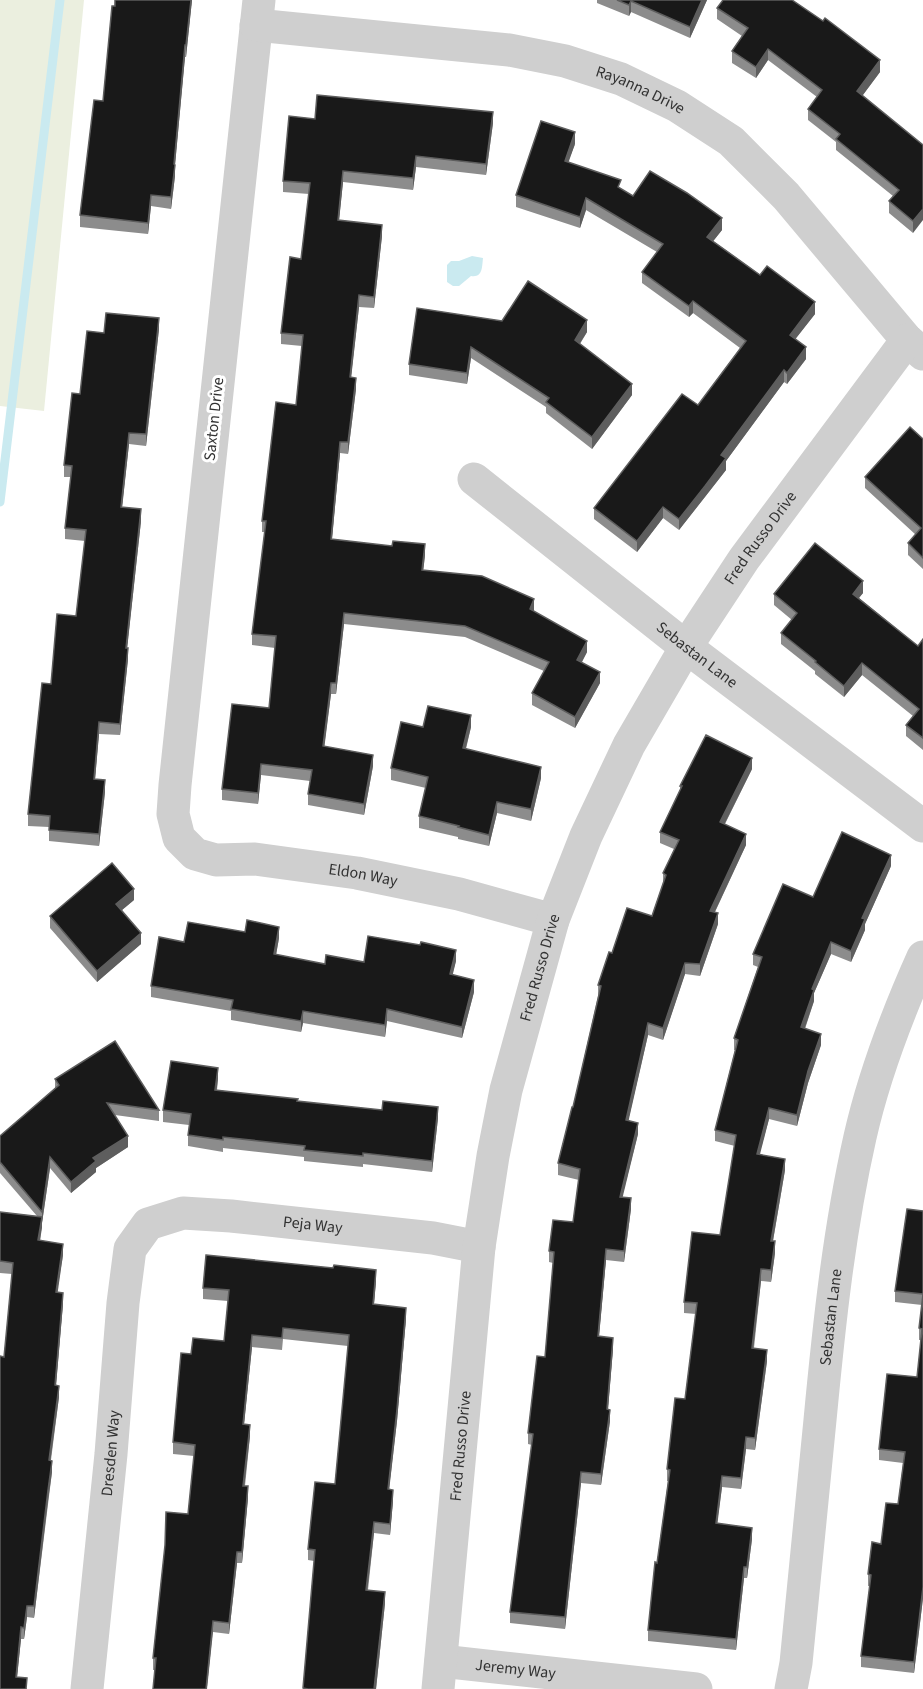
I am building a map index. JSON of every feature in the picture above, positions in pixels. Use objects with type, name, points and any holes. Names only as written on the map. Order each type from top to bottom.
[{"type":"street","name":"Rayanna Drive","points":[[257,12],[520,52],[565,61],[621,80],[677,106],[731,141],[786,195],[915,347]]},
{"type":"street","name":"Saxton Drive","points":[[179,838],[173,814],[175,784],[257,12]]},
{"type":"street","name":"Fred Russo Drive","points":[[440,1675],[479,1247],[506,1090],[553,920],[586,837],[624,755],[686,647],[744,559],[915,347]]},
{"type":"street","name":"Sebastan Lane","points":[[474,479],[686,647],[923,826]]},
{"type":"street","name":"Eldon Way","points":[[179,838],[195,854],[216,860],[255,859],[357,873],[459,894],[553,920]]},
{"type":"street","name":"Sebastan Lane","points":[[791,1689],[796,1663],[831,1312],[851,1183],[874,1087],[901,1007],[923,957]]},
{"type":"street","name":"Peja Way","points":[[148,1224],[183,1213],[231,1216],[433,1238],[479,1247]]},
{"type":"street","name":"Dresden Way","points":[[87,1689],[130,1249],[148,1224]]},
{"type":"street","name":"Jeremy Way","points":[[440,1675],[696,1689]]},
{"type":"green space","points":[[0,0],[84,0],[44,411],[0,406]]},
{"type":"water","points":[[472,256],[483,258],[480,273],[471,276],[459,286],[453,286],[447,282],[447,265],[451,261],[459,261]]},
{"type":"building","points":[[115,0],[191,0],[171,197],[151,195],[148,223],[80,215],[94,100],[103,101],[112,6],[115,6]]},
{"type":"building","points":[[617,0],[702,0],[690,27],[631,1],[629,5]]},
{"type":"building","points":[[723,0],[792,0],[823,21],[825,18],[880,60],[857,91],[923,145],[923,209],[913,221],[889,201],[899,190],[836,139],[840,134],[808,109],[822,90],[768,49],[756,67],[732,51],[748,28],[717,8]]},
{"type":"building","points":[[317,95],[493,112],[486,164],[416,156],[413,178],[343,171],[338,220],[382,225],[374,297],[359,295],[350,377],[356,378],[348,442],[340,442],[331,539],[392,546],[393,541],[425,544],[422,570],[482,576],[534,599],[530,609],[587,641],[577,660],[600,672],[575,717],[532,693],[549,662],[465,626],[344,613],[336,683],[331,683],[323,746],[373,755],[364,804],[308,794],[312,770],[261,764],[258,793],[222,789],[232,704],[269,708],[276,636],[252,634],[266,521],[262,521],[276,402],[296,405],[303,335],[281,333],[290,257],[301,259],[310,183],[283,181],[289,116],[315,119]]},
{"type":"building","points":[[541,121],[575,132],[565,161],[621,180],[618,187],[633,196],[650,171],[687,193],[722,218],[707,237],[760,275],[767,266],[815,302],[790,335],[806,347],[787,373],[784,370],[721,455],[726,458],[679,519],[663,507],[637,541],[594,508],[682,394],[698,405],[746,341],[693,301],[689,306],[642,272],[663,244],[586,198],[580,217],[516,195]]},
{"type":"building","points":[[528,281],[587,320],[575,340],[632,384],[592,437],[546,402],[549,398],[471,347],[467,373],[409,364],[417,308],[502,321]]},
{"type":"building","points":[[106,313],[159,318],[146,434],[129,433],[121,507],[141,509],[120,724],[99,722],[94,779],[105,780],[99,834],[49,830],[50,816],[28,814],[42,683],[51,684],[57,614],[76,616],[86,530],[65,528],[72,466],[64,465],[72,393],[80,394],[87,331],[104,333]]},
{"type":"building","points":[[910,427],[923,439],[923,558],[908,543],[921,528],[865,477]]},
{"type":"building","points":[[815,543],[863,581],[853,594],[918,646],[923,639],[923,738],[906,725],[919,709],[862,663],[844,686],[781,633],[797,613],[774,594]]},
{"type":"building","points":[[428,706],[471,715],[463,748],[541,767],[531,809],[497,802],[489,835],[419,816],[428,777],[391,768],[401,722],[423,727]]},
{"type":"building","points":[[706,735],[752,758],[720,822],[746,834],[710,911],[718,913],[700,964],[685,963],[663,1028],[648,1023],[626,1120],[638,1123],[620,1197],[631,1198],[624,1251],[606,1249],[598,1336],[613,1338],[607,1409],[610,1410],[601,1474],[581,1472],[565,1617],[510,1612],[533,1434],[528,1433],[537,1356],[545,1357],[554,1252],[549,1251],[553,1220],[573,1222],[580,1169],[558,1163],[601,986],[598,985],[609,952],[612,953],[627,908],[652,916],[666,875],[663,873],[679,840],[660,832]]},
{"type":"building","points":[[842,832],[891,855],[862,918],[865,919],[851,951],[831,942],[812,989],[814,990],[801,1027],[821,1034],[808,1071],[797,1115],[769,1108],[757,1154],[785,1159],[771,1241],[775,1241],[771,1270],[761,1269],[752,1348],[767,1350],[755,1438],[746,1437],[741,1478],[722,1476],[716,1523],[752,1528],[747,1567],[744,1567],[736,1639],[648,1630],[655,1562],[657,1563],[670,1470],[667,1469],[675,1398],[685,1399],[697,1303],[684,1302],[692,1232],[720,1235],[736,1135],[715,1130],[738,1040],[734,1038],[762,957],[753,954],[783,884],[813,897]]},
{"type":"building","points":[[112,863],[134,889],[116,904],[141,933],[97,971],[50,916]]},
{"type":"building","points":[[247,920],[279,927],[274,954],[325,964],[326,955],[364,962],[368,936],[420,945],[421,942],[456,950],[450,974],[474,980],[462,1027],[387,1009],[385,1025],[303,1011],[301,1021],[231,1009],[233,1000],[151,986],[159,937],[184,942],[188,922],[245,932]]},
{"type":"building","points":[[115,1041],[159,1110],[107,1103],[128,1136],[93,1158],[96,1161],[71,1182],[50,1157],[42,1212],[0,1162],[0,1136],[59,1085],[55,1079]]},
{"type":"building","points":[[171,1061],[218,1068],[215,1090],[382,1110],[383,1101],[438,1107],[432,1161],[363,1153],[363,1156],[304,1150],[305,1146],[188,1135],[191,1114],[163,1110]]},
{"type":"building","points":[[907,1209],[923,1211],[923,1294],[895,1291]]},
{"type":"building","points":[[0,1212],[42,1217],[38,1240],[63,1244],[56,1292],[63,1293],[55,1385],[59,1386],[49,1460],[52,1461],[34,1606],[27,1606],[24,1628],[21,1627],[16,1677],[27,1678],[26,1689],[0,1689],[0,1356],[4,1357],[13,1263],[0,1261]]},
{"type":"building","points":[[206,1255],[376,1270],[373,1304],[406,1308],[388,1489],[393,1490],[390,1524],[374,1522],[366,1590],[385,1592],[374,1689],[303,1688],[315,1550],[308,1549],[315,1482],[335,1484],[349,1335],[283,1328],[282,1338],[252,1335],[243,1424],[250,1425],[243,1486],[248,1486],[242,1552],[237,1552],[229,1623],[213,1621],[206,1689],[153,1689],[156,1658],[153,1658],[165,1545],[166,1512],[188,1514],[195,1445],[173,1442],[181,1353],[191,1354],[193,1338],[224,1341],[229,1290],[203,1288]]},
{"type":"building","points":[[923,1294],[923,1587],[914,1662],[861,1656],[871,1575],[868,1574],[872,1542],[881,1544],[886,1503],[898,1504],[905,1452],[879,1449],[887,1374],[917,1377]]},
{"type":"waterway","points":[[0,502],[60,0]]}]
